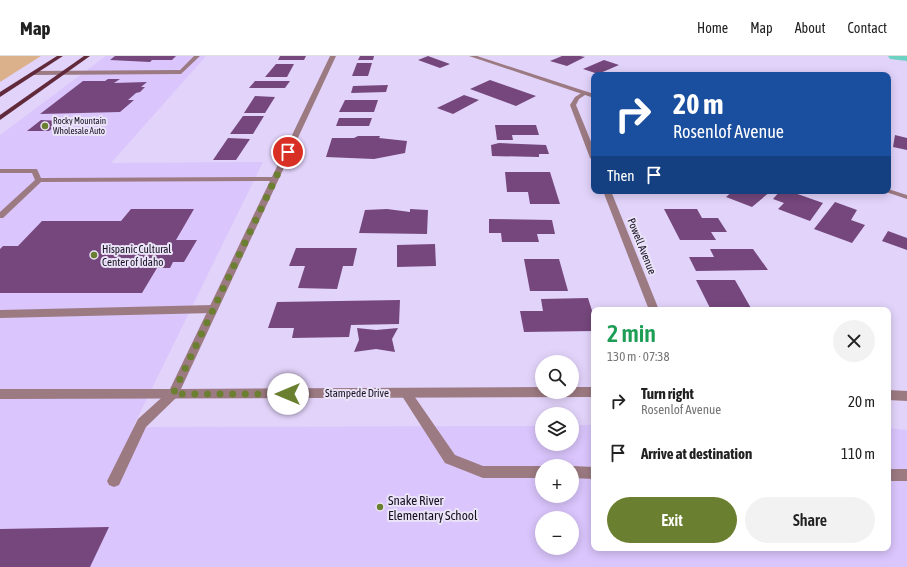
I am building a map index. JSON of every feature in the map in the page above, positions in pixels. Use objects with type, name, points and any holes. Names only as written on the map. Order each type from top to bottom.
[{"type":"main road","points":[[0,96],[60,56]]},
{"type":"main road","points":[[0,118],[87,56]]},
{"type":"street","points":[[34,73],[181,72],[197,56]]},
{"type":"street","points":[[114,481],[142,423],[173,394],[333,56]]},
{"type":"street","points":[[472,56],[591,95]]},
{"type":"street","points":[[585,93],[577,98],[573,106],[591,151]]},
{"type":"street","points":[[0,171],[34,172],[39,180]]},
{"type":"street","points":[[0,216],[39,180],[275,179]]},
{"type":"street","points":[[891,192],[907,197]]},
{"type":"street","name":"Powell Avenue","points":[[608,194],[653,307]]},
{"type":"street","points":[[0,314],[213,309]]},
{"type":"street","name":"Stampede Drive","points":[[0,394],[591,392]]},
{"type":"street","points":[[406,393],[450,459],[483,472],[535,472]]},
{"type":"street","points":[[891,395],[907,396]]},
{"type":"street","points":[[579,472],[591,473]]},
{"type":"street","points":[[891,475],[907,475]]},
{"type":"shaded area","points":[[0,56],[41,56],[0,82]]},
{"type":"shaded area","points":[[106,56],[206,56],[111,163],[263,162],[133,427],[535,426],[535,451],[579,451],[579,425],[591,425],[591,551],[891,551],[891,428],[907,430],[907,567],[0,567],[0,135]]},
{"type":"building","points":[[115,56],[176,56],[172,60],[152,60],[150,62],[110,60]]},
{"type":"building","points":[[280,56],[306,56],[304,60],[278,60]]},
{"type":"building","points":[[360,56],[374,56],[373,60],[358,60]]},
{"type":"building","points":[[428,56],[450,64],[440,68],[418,60]]},
{"type":"building","points":[[562,56],[585,57],[567,66],[550,61]]},
{"type":"building","points":[[604,60],[619,65],[603,72],[592,72],[583,69]]},
{"type":"building","points":[[357,63],[372,63],[368,76],[352,76]]},
{"type":"building","points":[[276,64],[294,64],[287,77],[265,77]]},
{"type":"building","points":[[108,79],[120,79],[114,83],[147,82],[141,87],[145,87],[140,92],[136,93],[128,100],[134,100],[120,112],[40,114],[83,81],[105,81]]},
{"type":"building","points":[[490,80],[536,96],[516,106],[470,89]]},
{"type":"building","points":[[255,81],[290,81],[285,88],[249,88]]},
{"type":"building","points":[[388,85],[386,92],[351,93],[353,86]]},
{"type":"building","points":[[464,95],[479,100],[453,114],[437,108]]},
{"type":"building","points":[[255,96],[275,97],[265,113],[244,113]]},
{"type":"building","points":[[345,100],[378,100],[374,112],[339,112]]},
{"type":"building","points":[[243,116],[264,116],[253,134],[230,134]]},
{"type":"building","points":[[339,118],[372,118],[369,126],[336,126]]},
{"type":"building","name":"Rocky Mountain Wholesale Auto","points":[[41,120],[62,121],[49,131],[27,131]]},
{"type":"building","points":[[495,125],[536,125],[539,135],[512,135],[513,140],[497,140]]},
{"type":"building","points":[[895,135],[907,138],[907,150],[893,147]]},
{"type":"building","points":[[358,136],[380,136],[379,138],[407,141],[405,153],[374,159],[326,157],[332,138],[354,138]]},
{"type":"building","points":[[228,138],[250,139],[236,160],[213,160]]},
{"type":"building","points":[[499,143],[546,145],[549,154],[539,154],[539,157],[492,156],[491,145]]},
{"type":"building","points":[[505,172],[550,172],[560,204],[530,204],[528,192],[507,192]]},
{"type":"building","points":[[730,194],[767,194],[752,207],[726,197]]},
{"type":"building","points":[[777,194],[798,194],[823,203],[810,221],[778,209],[784,203],[773,199]]},
{"type":"building","points":[[835,202],[857,210],[851,220],[865,225],[852,243],[814,229]]},
{"type":"building","name":"Hispanic Cultural Center of Idaho","points":[[131,209],[194,209],[176,240],[197,240],[184,262],[173,262],[170,268],[157,268],[142,293],[0,293],[0,249],[3,246],[18,246],[42,221],[121,221]]},
{"type":"building","points":[[387,209],[410,212],[410,209],[428,210],[427,234],[359,233],[365,210]]},
{"type":"building","points":[[664,209],[697,209],[702,218],[718,218],[727,232],[711,232],[716,240],[680,240]]},
{"type":"building","points":[[489,219],[552,220],[555,234],[537,234],[539,242],[502,242],[501,233],[489,233]]},
{"type":"building","points":[[888,231],[907,238],[907,250],[882,241]]},
{"type":"building","points":[[435,244],[436,266],[397,267],[397,245]]},
{"type":"building","points":[[296,248],[357,248],[353,266],[343,266],[337,289],[298,288],[305,266],[289,266]]},
{"type":"building","points":[[710,249],[753,249],[768,270],[696,271],[689,257],[714,257]]},
{"type":"building","points":[[524,259],[559,259],[568,291],[530,291]]},
{"type":"building","points":[[696,280],[735,280],[750,307],[710,307]]},
{"type":"building","points":[[588,298],[591,308],[591,331],[524,332],[520,311],[543,311],[541,299]]},
{"type":"building","points":[[400,300],[399,324],[351,325],[349,337],[292,338],[294,328],[268,328],[277,302]]},
{"type":"building","points":[[357,328],[376,330],[398,328],[392,339],[395,352],[376,349],[354,352],[359,340]]},
{"type":"building","points":[[109,527],[90,567],[0,567],[0,529]]},
{"type":"waterway","points":[[895,56],[907,57]]},
{"type":"place","name":"Rocky Mountain Wholesale Auto","points":[[45,126]]},
{"type":"place","name":"Hispanic Cultural Center of Idaho","points":[[94,255]]},
{"type":"place","name":"Snake River Elementary School","points":[[380,507]]},
{"type":"route","points":[[288,152],[173,394],[288,394]]}]
